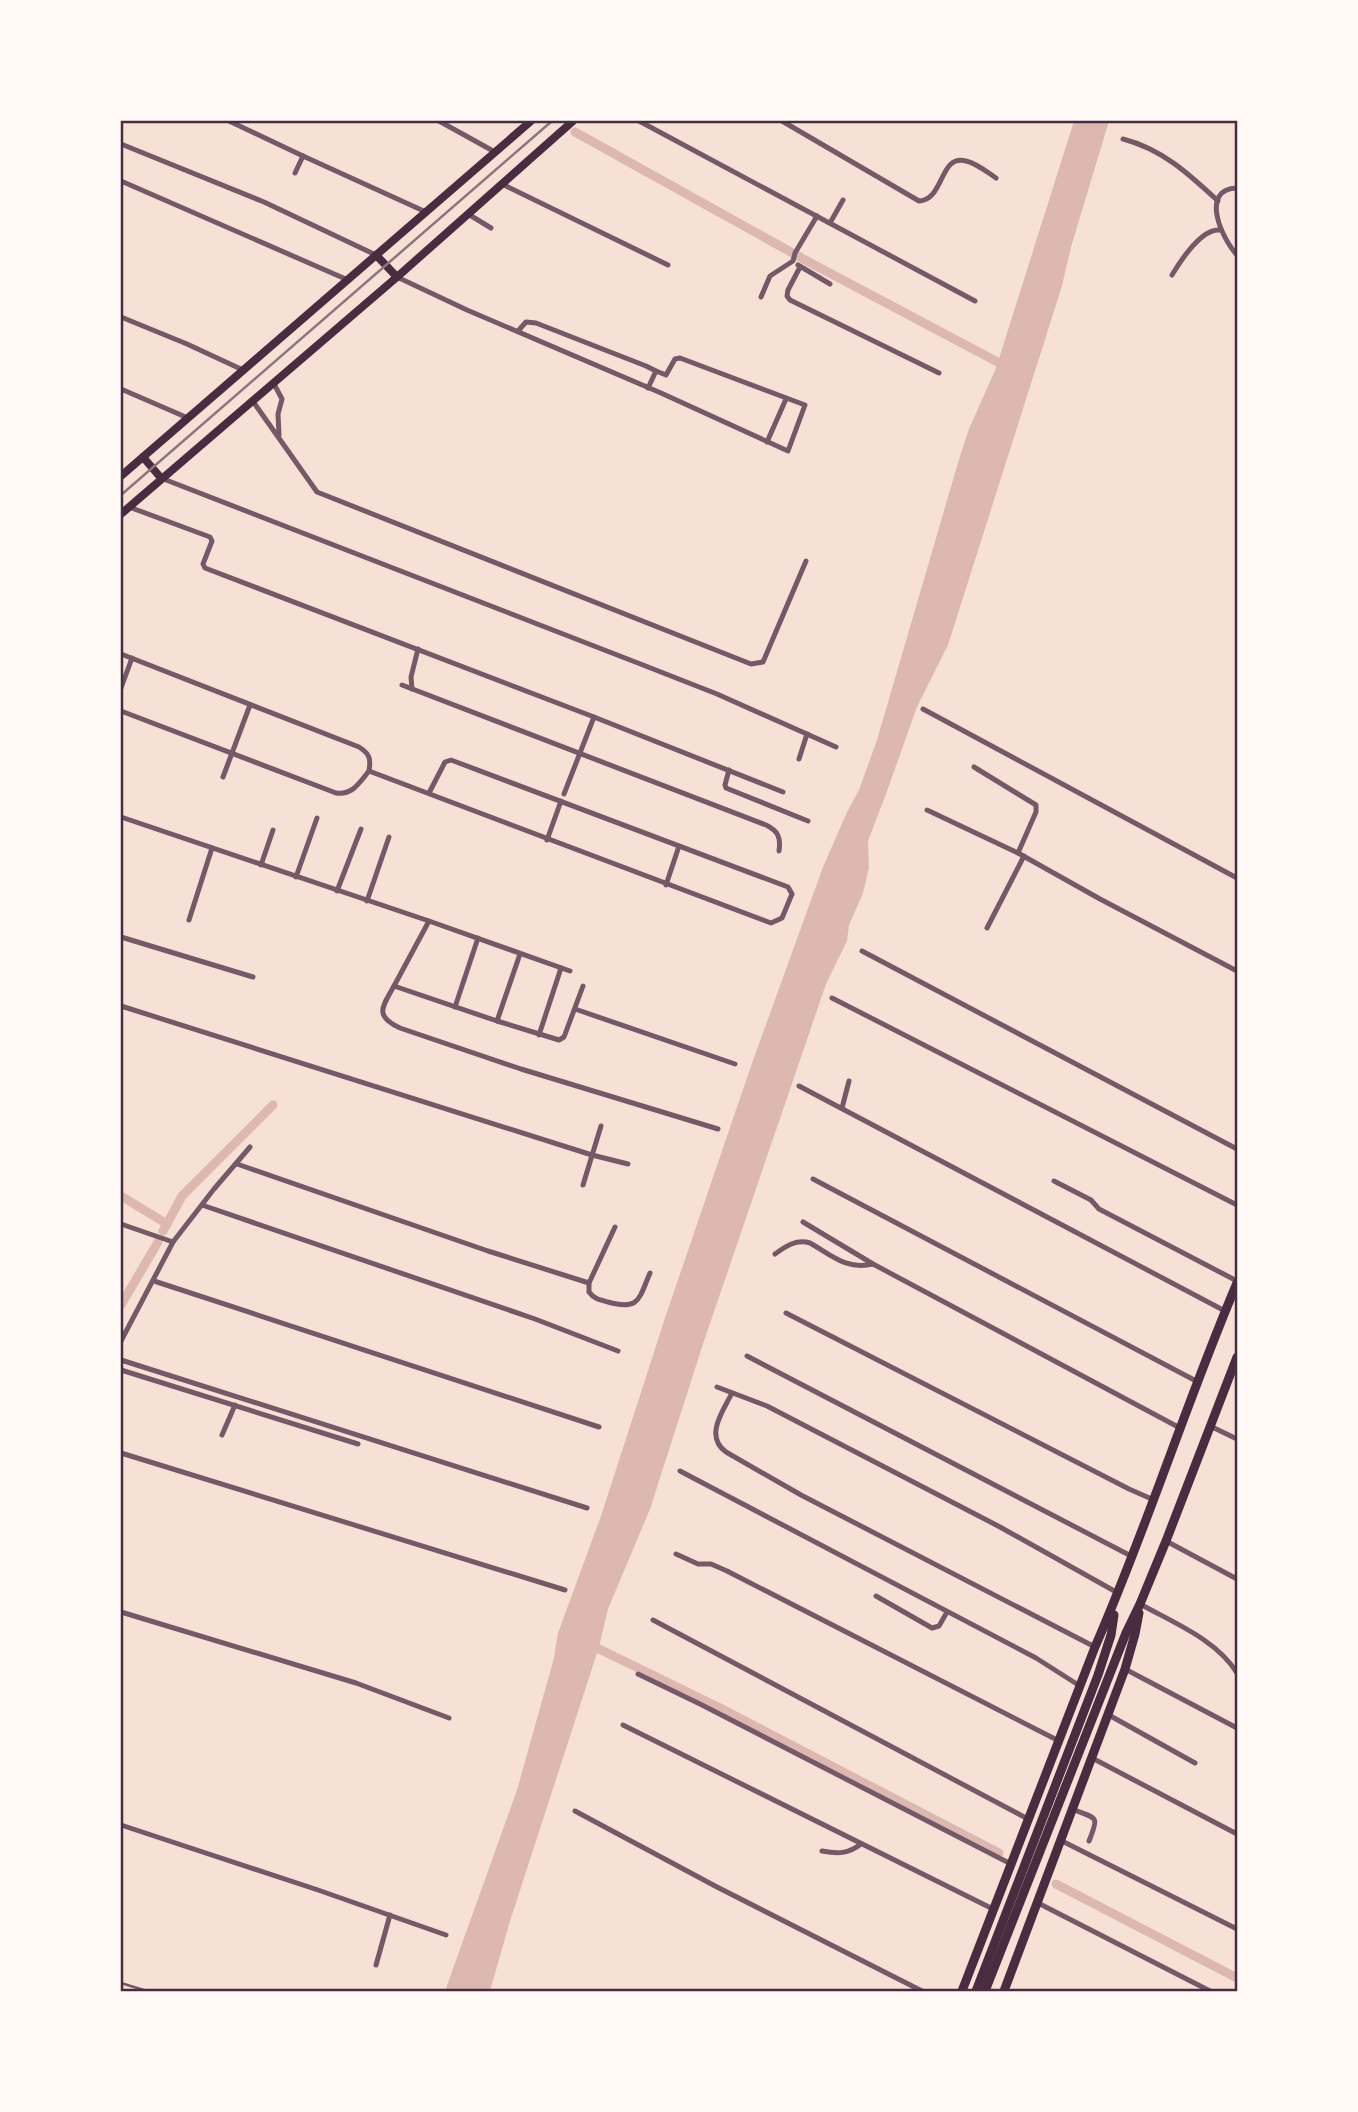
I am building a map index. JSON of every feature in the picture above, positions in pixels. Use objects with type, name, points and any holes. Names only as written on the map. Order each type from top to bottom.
[{"type":"main road","points":[[121,476],[531,121]]},
{"type":"main road","points":[[121,514],[397,277],[573,121]]},
{"type":"main road","points":[[376,256],[397,277]]},
{"type":"main road","points":[[143,457],[161,478]]},
{"type":"main road","points":[[962,1991],[1095,1647],[1133,1557],[1237,1282]]},
{"type":"main road","points":[[976,1991],[993,1958],[1166,1541],[1237,1357]]},
{"type":"main road","points":[[985,1991],[993,1958],[1105,1654],[1118,1593]]},
{"type":"main road","points":[[1004,1991],[1125,1669],[1140,1604]]},
{"type":"street","points":[[229,121],[426,212]]},
{"type":"street","points":[[439,121],[495,152]]},
{"type":"street","points":[[639,121],[975,301]]},
{"type":"street","points":[[782,121],[919,201],[927,201],[934,195],[948,166],[957,160],[967,161],[996,178]]},
{"type":"street","points":[[1123,139],[1165,156],[1218,201]]},
{"type":"street","points":[[121,144],[264,202],[376,256]]},
{"type":"street","points":[[295,173],[303,156]]},
{"type":"street","points":[[121,181],[348,280]]},
{"type":"street","points":[[502,184],[668,265]]},
{"type":"street","points":[[1237,188],[1226,190],[1218,201],[1216,215],[1220,230],[1237,255]]},
{"type":"street","points":[[830,223],[843,200]]},
{"type":"street","points":[[468,214],[491,228]]},
{"type":"street","points":[[761,297],[770,276],[793,261],[817,216]]},
{"type":"street","points":[[1172,275],[1205,234],[1215,229],[1220,230]]},
{"type":"street","points":[[793,261],[830,284]]},
{"type":"street","points":[[800,267],[788,290],[787,296],[790,300],[939,373]]},
{"type":"street","points":[[397,277],[467,310],[788,451],[805,405],[680,358],[675,359],[666,375],[536,323],[526,322],[518,331]]},
{"type":"street","points":[[121,317],[244,370]]},
{"type":"street","points":[[648,388],[656,371]]},
{"type":"street","points":[[274,382],[282,399],[278,414],[279,438]]},
{"type":"street","points":[[121,389],[188,418]]},
{"type":"street","points":[[767,443],[786,398]]},
{"type":"street","points":[[252,400],[317,492],[751,664],[763,662],[806,561]]},
{"type":"street","points":[[161,478],[620,655],[836,747]]},
{"type":"street","points":[[129,507],[210,537],[212,541],[203,564],[205,568],[783,792]]},
{"type":"street","points":[[412,689],[412,670],[418,649]]},
{"type":"street","points":[[121,654],[359,747],[369,754],[369,771],[354,789],[344,794],[336,793],[121,711]]},
{"type":"street","points":[[121,688],[132,658]]},
{"type":"street","points":[[402,685],[766,825],[779,835],[779,851]]},
{"type":"street","points":[[223,777],[250,705]]},
{"type":"street","points":[[923,709],[1237,878]]},
{"type":"street","points":[[564,794],[594,717]]},
{"type":"street","points":[[799,759],[807,734]]},
{"type":"street","points":[[369,771],[771,923],[782,918],[792,894],[788,887],[451,760],[445,762],[429,793]]},
{"type":"street","points":[[974,767],[1036,805],[1021,854],[987,928]]},
{"type":"street","points":[[729,771],[726,788],[808,821]]},
{"type":"street","points":[[547,840],[561,801]]},
{"type":"street","points":[[927,810],[1021,854],[1237,971]]},
{"type":"street","points":[[121,817],[570,971]]},
{"type":"street","points":[[296,877],[317,818]]},
{"type":"street","points":[[337,891],[361,829]]},
{"type":"street","points":[[261,865],[273,830]]},
{"type":"street","points":[[367,901],[389,837]]},
{"type":"street","points":[[666,885],[679,846]]},
{"type":"street","points":[[189,920],[212,848]]},
{"type":"street","points":[[429,921],[382,1006],[382,1013],[388,1022],[533,1073],[718,1129]]},
{"type":"street","points":[[121,937],[253,977]]},
{"type":"street","points":[[455,1007],[478,938]]},
{"type":"street","points":[[862,951],[1237,1149]]},
{"type":"street","points":[[497,1021],[520,954]]},
{"type":"street","points":[[539,1035],[561,968]]},
{"type":"street","points":[[394,986],[556,1040],[562,1039],[583,986]]},
{"type":"street","points":[[832,998],[1237,1205]]},
{"type":"street","points":[[121,1006],[592,1155],[628,1164]]},
{"type":"street","points":[[575,1009],[735,1064]]},
{"type":"street","points":[[842,1108],[849,1081]]},
{"type":"street","points":[[799,1086],[1226,1311]]},
{"type":"street","points":[[583,1185],[601,1126]]},
{"type":"street","points":[[121,1341],[173,1242],[250,1147]]},
{"type":"street","points":[[236,1164],[589,1283]]},
{"type":"street","points":[[813,1179],[1199,1382]]},
{"type":"street","points":[[1054,1181],[1091,1200],[1099,1209],[1237,1282]]},
{"type":"street","points":[[202,1205],[535,1319],[618,1351]]},
{"type":"street","points":[[803,1222],[873,1264],[1180,1428]]},
{"type":"street","points":[[121,1224],[173,1242]]},
{"type":"street","points":[[615,1227],[589,1283],[589,1292],[595,1298],[629,1306],[639,1298],[650,1273]]},
{"type":"street","points":[[775,1254],[790,1244],[803,1241],[850,1266],[873,1264]]},
{"type":"street","points":[[154,1281],[599,1427]]},
{"type":"street","points":[[786,1313],[1154,1500]]},
{"type":"street","points":[[747,1356],[1133,1557]]},
{"type":"street","points":[[121,1360],[587,1508]]},
{"type":"street","points":[[121,1370],[358,1444]]},
{"type":"street","points":[[717,1387],[780,1412],[1000,1527],[1118,1593]]},
{"type":"street","points":[[732,1392],[714,1434],[716,1443],[726,1452],[801,1496],[1095,1647]]},
{"type":"street","points":[[222,1435],[235,1405]]},
{"type":"street","points":[[1210,1426],[1237,1439]]},
{"type":"street","points":[[121,1453],[565,1590]]},
{"type":"street","points":[[680,1471],[1036,1658],[1080,1686]]},
{"type":"street","points":[[1166,1541],[1237,1579]]},
{"type":"street","points":[[676,1554],[698,1564],[711,1564],[727,1571],[1059,1741]]},
{"type":"street","points":[[876,1596],[932,1628],[939,1626],[947,1612]]},
{"type":"street","points":[[1140,1604],[1214,1647],[1226,1656],[1237,1673]]},
{"type":"street","points":[[121,1612],[356,1683],[449,1718]]},
{"type":"street","points":[[653,1620],[1028,1819]]},
{"type":"street","points":[[1125,1669],[1237,1728]]},
{"type":"street","points":[[638,1674],[1011,1864]]},
{"type":"street","points":[[1107,1714],[1195,1763]]},
{"type":"street","points":[[623,1725],[993,1909]]},
{"type":"street","points":[[1093,1758],[1237,1834]]},
{"type":"street","points":[[1072,1809],[1095,1819],[1096,1824],[1089,1841]]},
{"type":"street","points":[[575,1811],[922,1991]]},
{"type":"street","points":[[121,1825],[446,1935]]},
{"type":"street","points":[[1060,1840],[1237,1929]]},
{"type":"street","points":[[822,1851],[844,1853],[861,1844]]},
{"type":"street","points":[[1038,1903],[1210,1991]]},
{"type":"street","points":[[376,1965],[390,1915]]},
{"type":"lane","points":[[121,1983],[147,1991]]},
{"type":"shaded area","points":[[1074,121],[1109,121],[1062,286],[948,645],[917,707],[868,841],[869,868],[863,893],[849,925],[847,941],[826,984],[704,1341],[650,1509],[608,1609],[599,1647],[490,1991],[445,1991],[517,1790],[554,1658],[558,1633],[601,1516],[751,1066],[823,867],[859,790],[877,740],[960,456],[996,368]]},
{"type":"waterway","points":[[575,132],[807,261],[1007,367]]},
{"type":"waterway","points":[[163,1231],[182,1196],[273,1105]]},
{"type":"waterway","points":[[121,1196],[167,1224]]},
{"type":"waterway","points":[[121,1305],[158,1242]]},
{"type":"waterway","points":[[589,1644],[722,1709],[999,1853]]},
{"type":"waterway","points":[[1056,1884],[1237,1978]]},
{"type":"railway","points":[[121,495],[552,121]]}]
